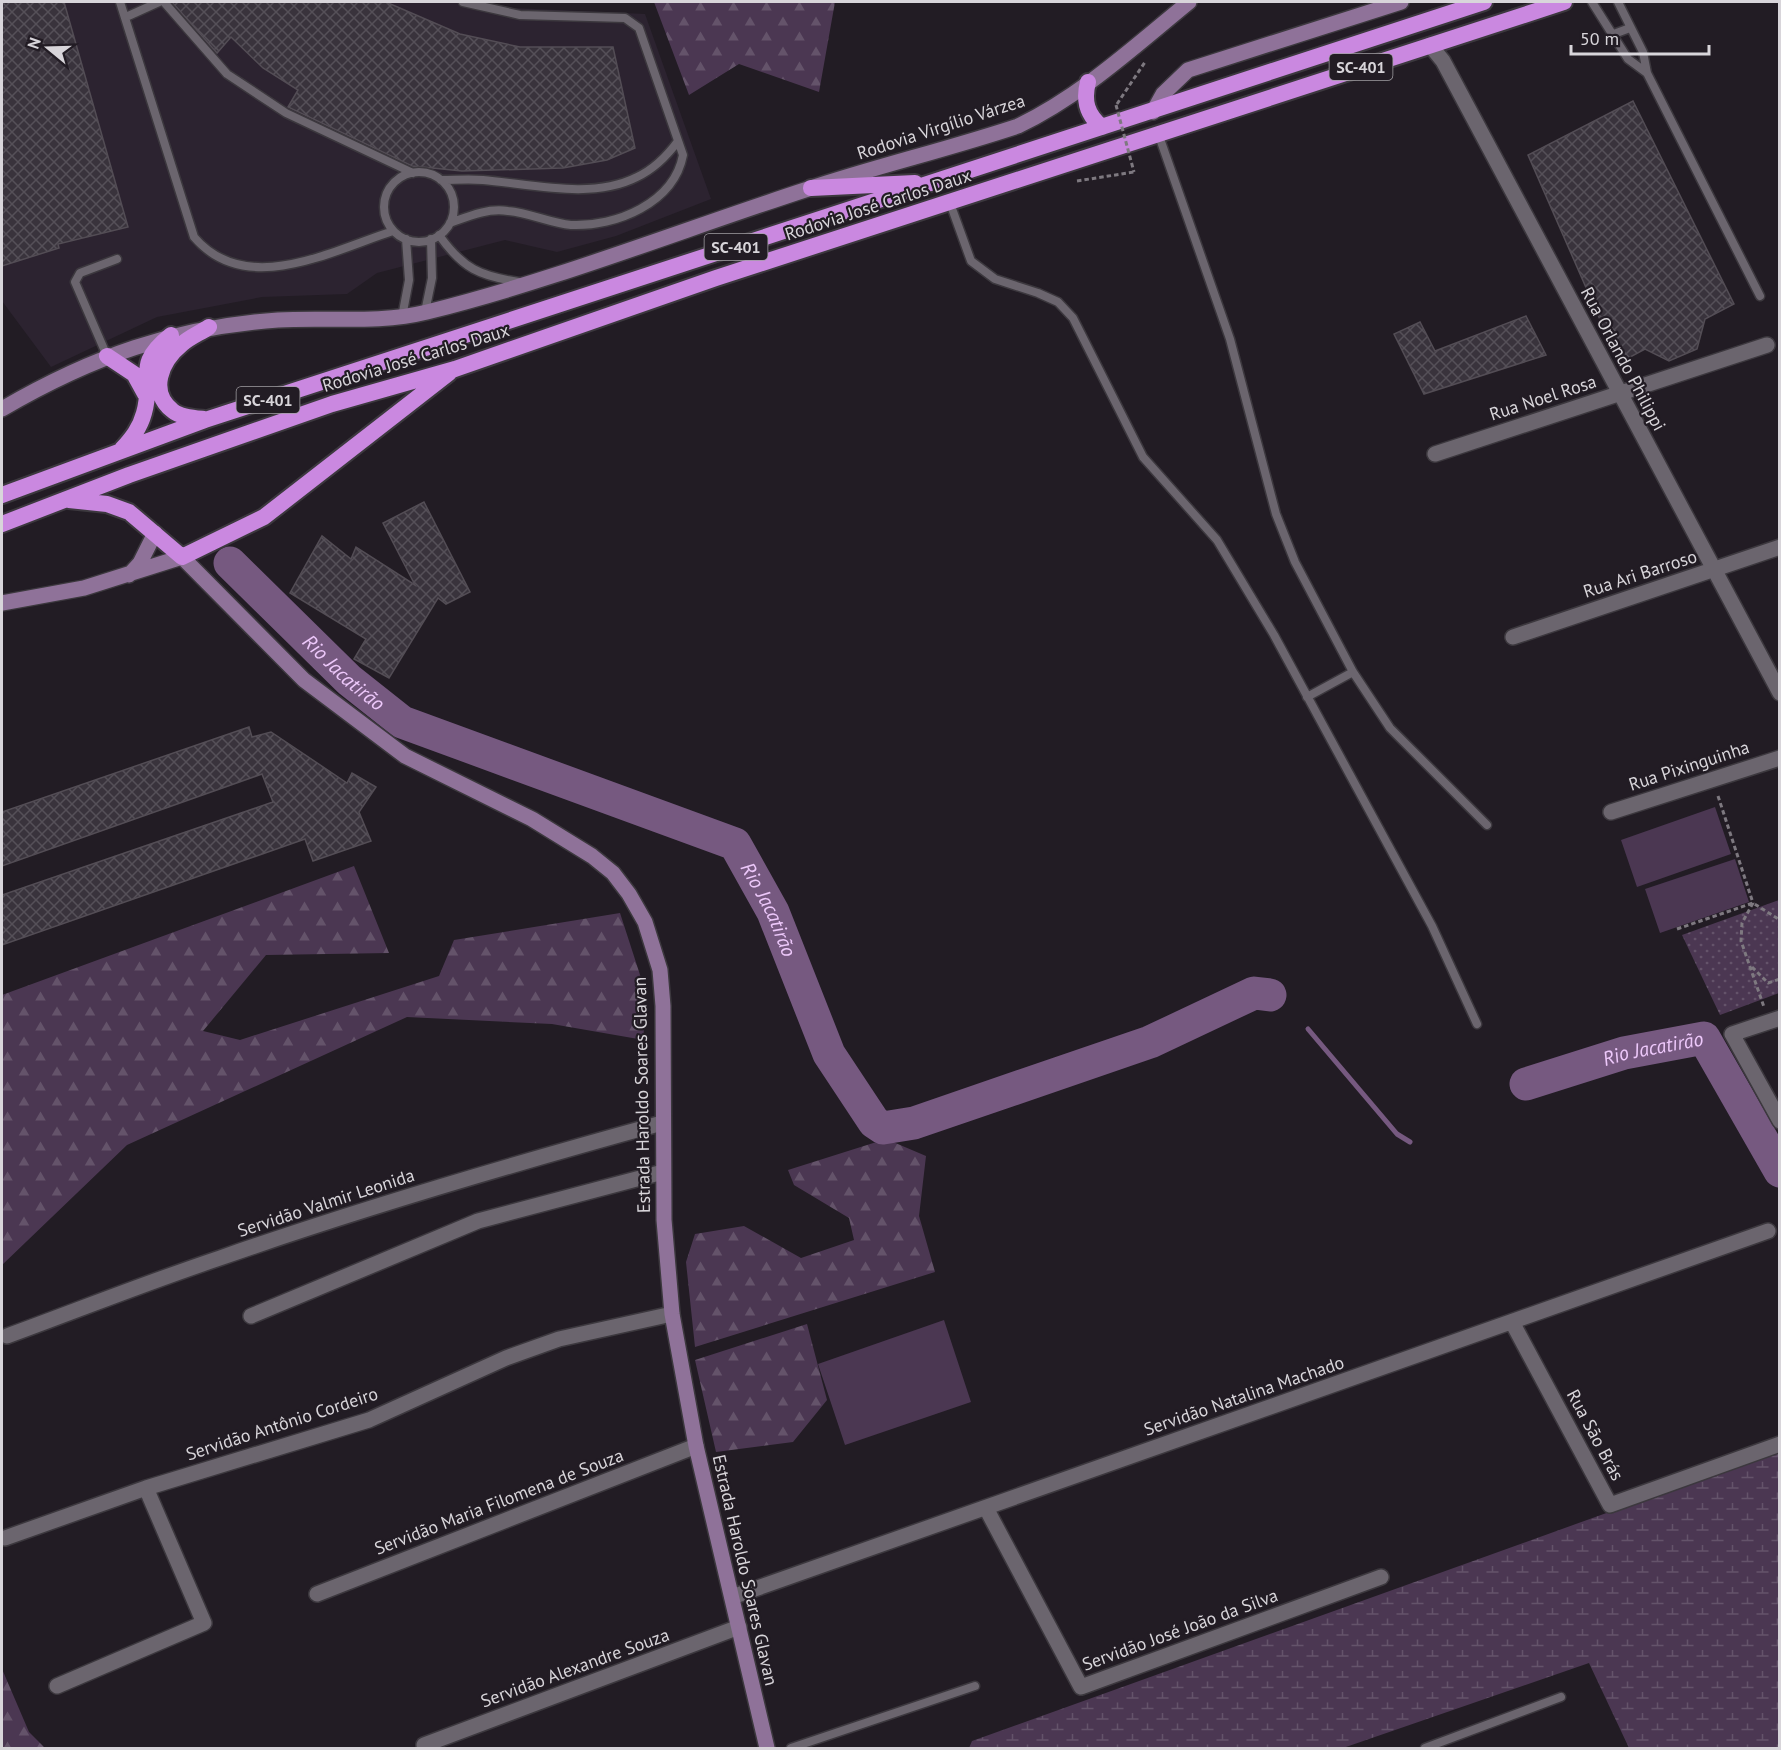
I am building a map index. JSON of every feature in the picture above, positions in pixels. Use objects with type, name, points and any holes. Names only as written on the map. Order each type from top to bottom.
[{"type":"highway","name":"Rodovia José Carlos Daux","points":[[2,495],[205,420],[1484,2]]},
{"type":"highway","name":"Rodovia José Carlos Daux","points":[[2,524],[229,439],[332,404],[455,369],[716,278],[1564,2]]},
{"type":"highway","points":[[1088,82],[1086,93],[1089,112],[1102,127]]},
{"type":"highway","points":[[811,188],[934,183]]},
{"type":"highway","points":[[205,420],[174,412],[159,392],[158,384],[169,357],[182,344],[209,327]]},
{"type":"highway","points":[[122,449],[136,432],[144,412],[147,362],[152,352],[171,335]]},
{"type":"highway","points":[[107,356],[134,374],[146,398]]},
{"type":"highway","points":[[66,500],[107,504],[122,509],[155,533],[182,557],[264,517],[455,369]]},
{"type":"main road","name":"Rodovia Virgílio Várzea","points":[[2,409],[64,375],[107,356],[171,335],[209,327],[288,319],[402,317],[425,312],[526,283],[811,188],[1018,126],[1042,115],[1088,82],[1189,2]]},
{"type":"main road","points":[[1153,112],[1163,94],[1188,70],[1401,2]]},
{"type":"main road","points":[[129,575],[140,563],[155,533]]},
{"type":"main road","points":[[2,603],[60,593],[129,575],[182,557]]},
{"type":"main road","name":"Estrada Haroldo Soares Glavan","points":[[182,557],[304,680],[405,756],[532,819],[592,856],[613,873],[630,894],[645,922],[660,970],[663,1006],[663,1172],[672,1314],[696,1446],[767,1749]]},
{"type":"street","name":"Rua Orlando Philippi","points":[[1430,45],[1443,61],[1779,693]]},
{"type":"street","name":"Rua Noel Rosa","points":[[1435,454],[1767,345]]},
{"type":"street","name":"Rua Ari Barroso","points":[[1513,637],[1779,547]]},
{"type":"street","name":"Rua Pixinguinha","points":[[1611,812],[1779,758]]},
{"type":"street","points":[[1774,1020],[1732,1034],[1779,1121]]},
{"type":"street","name":"Servidão Valmir Leonida","points":[[7,1336],[219,1258],[337,1219],[529,1159],[662,1123]]},
{"type":"street","points":[[251,1316],[478,1221],[663,1172]]},
{"type":"street","name":"Servidão Natalina Machado","points":[[732,1597],[1768,1231]]},
{"type":"street","name":"Servidão Antônio Cordeiro","points":[[5,1538],[146,1488],[369,1420],[506,1358],[560,1339],[672,1314]]},
{"type":"street","name":"Rua São Brás","points":[[1512,1322],[1610,1505],[1779,1444]]},
{"type":"street","name":"Servidão Maria Filomena de Souza","points":[[317,1594],[696,1446]]},
{"type":"street","points":[[57,1686],[204,1623],[146,1488]]},
{"type":"street","name":"Servidão José João da Silva","points":[[986,1508],[1081,1687],[1381,1577]]},
{"type":"street","name":"Servidão Alexandre Souza","points":[[423,1745],[739,1628]]},
{"type":"lane","points":[[120,2],[194,237],[206,251],[225,262],[260,268],[284,267],[393,231]]},
{"type":"lane","points":[[126,17],[159,2]]},
{"type":"lane","points":[[164,2],[227,74],[286,112],[413,173],[433,175],[441,180],[452,195],[453,214],[450,222],[435,237],[414,242],[393,231],[384,208],[387,192],[398,179],[413,173]]},
{"type":"lane","points":[[450,222],[484,211],[508,211],[573,225],[613,220],[651,201],[674,182],[680,170],[683,155],[639,28],[632,21],[625,18],[520,15],[463,2]]},
{"type":"lane","points":[[1592,2],[1628,59],[1647,73]]},
{"type":"lane","points":[[1618,2],[1643,52],[1647,73],[1760,296]]},
{"type":"lane","points":[[1611,35],[1630,28]]},
{"type":"lane","points":[[1628,59],[1643,52]]},
{"type":"lane","points":[[1158,134],[1233,350],[1276,514],[1295,562],[1353,672],[1390,728],[1434,775],[1487,825]]},
{"type":"lane","points":[[441,180],[481,180],[583,188],[618,184],[636,178],[654,167],[678,141]]},
{"type":"lane","points":[[950,202],[970,261],[995,279],[1038,292],[1058,302],[1073,318],[1143,457],[1217,540],[1274,635],[1437,937],[1477,1024]]},
{"type":"lane","points":[[435,237],[465,265],[487,277],[526,283]]},
{"type":"lane","points":[[425,312],[433,269],[435,237]]},
{"type":"lane","points":[[402,317],[409,280],[406,239]]},
{"type":"lane","points":[[107,356],[75,282],[80,273],[117,259]]},
{"type":"lane","points":[[1307,697],[1353,672]]},
{"type":"lane","points":[[791,1749],[975,1686]]},
{"type":"lane","points":[[1425,1749],[1561,1697]]},
{"type":"path","points":[[1076,181],[1134,172],[1116,105],[1151,53]]},
{"type":"path","points":[[1713,780],[1753,903],[1779,920]]},
{"type":"path","points":[[1677,929],[1753,903]]},
{"type":"path","points":[[1753,903],[1742,923],[1741,941],[1744,957],[1768,983],[1779,979]]},
{"type":"path","points":[[1751,966],[1774,1020]]},
{"type":"shaded area","points":[[2,2],[487,2],[491,7],[645,14],[711,199],[616,236],[557,252],[505,240],[377,273],[347,294],[262,297],[157,317],[51,367],[2,301]]},
{"type":"green space","points":[[654,2],[835,2],[819,92],[739,64],[689,95]]},
{"type":"green space","points":[[1715,807],[1731,854],[1637,887],[1621,840]]},
{"type":"green space","points":[[1735,859],[1749,902],[1660,933],[1645,889]]},
{"type":"green space","points":[[354,866],[389,953],[266,955],[203,1031],[240,1040],[439,976],[454,940],[620,913],[642,981],[644,1040],[552,1024],[407,1017],[127,1145],[2,1265],[2,995]]},
{"type":"green space","points":[[1779,900],[1779,993],[1720,1015],[1682,935]]},
{"type":"green space","points":[[886,1139],[926,1156],[919,1216],[935,1272],[695,1347],[686,1262],[695,1234],[744,1226],[801,1258],[854,1240],[849,1218],[794,1185],[788,1170]]},
{"type":"green space","points":[[944,1320],[971,1402],[845,1445],[818,1364]]},
{"type":"green space","points":[[807,1324],[827,1400],[793,1442],[716,1452],[695,1360]]},
{"type":"green space","points":[[1779,1451],[1779,1748],[1629,1748],[1589,1663],[1343,1748],[969,1748],[972,1741]]},
{"type":"green space","points":[[2,1669],[29,1732],[45,1748],[2,1748]]},
{"type":"building","points":[[2,2],[64,2],[128,227],[58,244],[59,248],[2,266]]},
{"type":"building","points":[[172,2],[386,2],[460,34],[520,47],[613,47],[635,148],[607,160],[563,168],[462,171],[412,166],[288,107],[298,90],[263,68],[231,37],[217,53]]},
{"type":"building","points":[[1633,101],[1734,304],[1705,319],[1697,349],[1669,361],[1645,349],[1619,363],[1528,155]]},
{"type":"building","points":[[1526,316],[1546,355],[1424,394],[1394,334],[1420,322],[1435,351]]},
{"type":"building","points":[[424,502],[470,592],[446,604],[438,598],[389,678],[354,659],[366,639],[290,593],[322,536],[351,559],[356,547],[415,585],[383,523]]},
{"type":"building","points":[[249,727],[252,737],[271,732],[347,783],[352,773],[376,787],[359,812],[371,841],[313,861],[305,839],[2,945],[2,895],[273,802],[262,774],[2,866],[2,812]]},
{"type":"waterway","name":"Rio Jacatirão","points":[[230,563],[349,680],[402,722],[735,844],[773,912],[829,1054],[874,1122],[883,1128],[914,1123],[1150,1042],[1254,993],[1270,995]]},
{"type":"waterway","points":[[1308,1029],[1397,1134],[1410,1142]]},
{"type":"waterway","name":"Rio Jacatirão","points":[[1526,1084],[1624,1053],[1704,1038],[1780,1171]]}]
